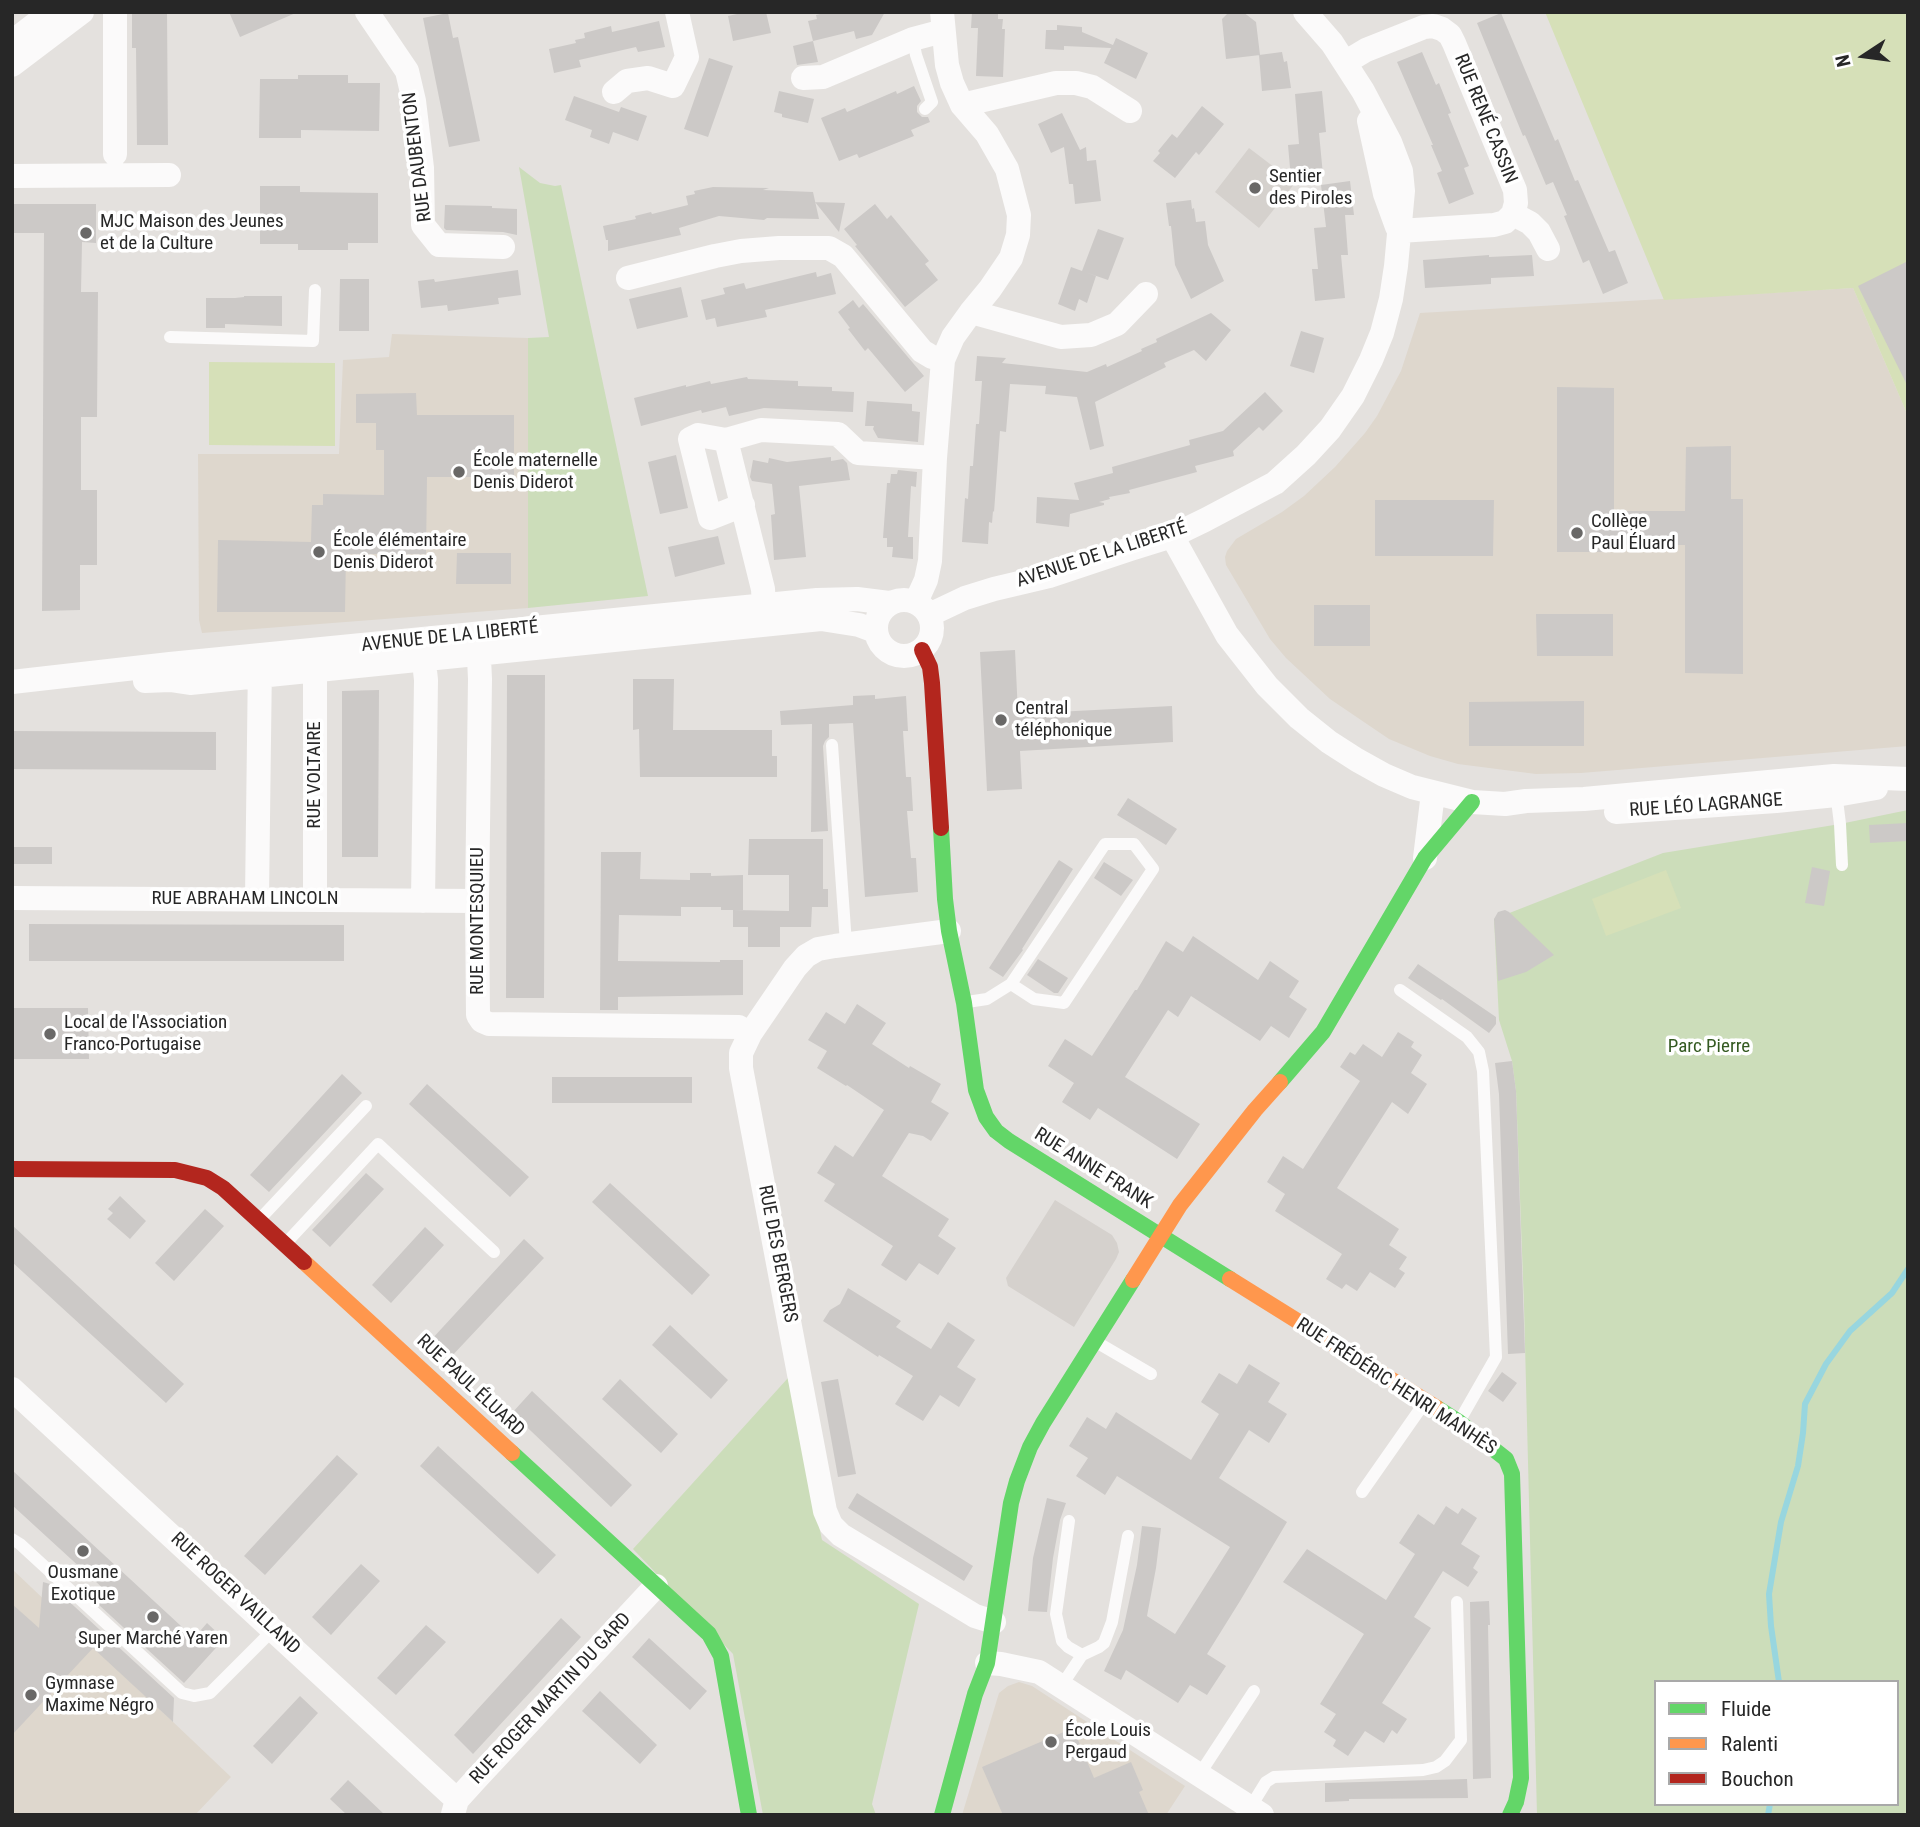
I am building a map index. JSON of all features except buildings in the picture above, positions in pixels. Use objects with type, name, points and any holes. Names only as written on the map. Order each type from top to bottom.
[{"type":"street","points":[[12,41],[51,12]]},
{"type":"street","points":[[12,65],[82,12]]},
{"type":"street","points":[[115,12],[115,154]]},
{"type":"street","name":"RUE DAUBENTON","points":[[367,12],[407,71],[414,102],[422,168],[423,225],[439,245],[503,247]]},
{"type":"street","name":"AVENUE DE LA LIBERTÉ","points":[[922,608],[1049,576],[1172,536],[1275,483],[1330,429],[1353,396],[1371,360],[1391,299],[1403,191],[1401,171],[1390,142],[1346,62],[1304,12]]},
{"type":"street","points":[[614,92],[627,81],[648,78],[673,86],[687,57],[680,13]]},
{"type":"street","name":"RUE RENÉ CASSIN","points":[[1346,62],[1366,50],[1446,20],[1515,190],[1516,204],[1513,214]]},
{"type":"street","points":[[803,78],[823,77],[914,39],[943,21],[947,65],[952,83],[962,105],[987,134],[1007,169],[1019,215],[1018,235],[1011,258],[953,337],[943,360],[930,561],[922,608]]},
{"type":"street","points":[[962,105],[1056,83],[1076,83],[1092,87],[1130,111]]},
{"type":"street","points":[[12,176],[169,175]]},
{"type":"street","points":[[1399,231],[1494,225],[1504,222],[1513,214],[1530,223],[1539,232],[1548,249]]},
{"type":"street","points":[[628,278],[741,251],[829,248],[843,256],[922,351],[943,360]]},
{"type":"street","points":[[971,312],[1061,337],[1091,335],[1117,324],[1146,294]]},
{"type":"street","points":[[743,505],[710,518],[690,439],[698,435],[726,440],[761,430],[838,434],[858,453],[935,458]]},
{"type":"street","points":[[726,440],[763,589],[765,615]]},
{"type":"street","name":"RUE LÉO LAGRANGE","points":[[1172,536],[1227,635],[1267,686],[1299,718],[1329,742],[1384,775],[1412,787],[1472,802],[1505,804],[1527,800],[1908,781]]},
{"type":"street","name":"AVENUE DE LA LIBERTÉ","points":[[765,615],[817,600],[857,599],[889,603]]},
{"type":"street","points":[[906,599],[922,608],[932,624],[932,634],[922,650],[903,656],[884,649],[878,641],[876,631],[876,620],[881,611],[889,603],[906,599]]},
{"type":"street","name":"AVENUE DE LA LIBERTÉ","points":[[12,682],[170,672],[190,683],[260,666],[765,615],[821,619],[859,625],[876,631]]},
{"type":"street","name":"RUE MONTESQUIEU","points":[[479,644],[477,901],[478,1014],[482,1021],[489,1024],[739,1027],[750,1034]]},
{"type":"street","points":[[422,649],[426,680],[423,901]]},
{"type":"street","name":"RUE ANNE FRANK","points":[[922,650],[930,667],[932,683],[949,931],[964,1003],[976,1090],[986,1117],[996,1131],[1009,1141],[1160,1236],[1043,1423],[1017,1480],[1006,1530],[987,1663],[975,1693],[942,1815]]},
{"type":"street","name":"RUE VOLTAIRE","points":[[314,660],[315,899]]},
{"type":"street","points":[[257,898],[260,666]]},
{"type":"street","name":"AVENUE DE LA LIBERTÉ","points":[[12,695],[112,677]]},
{"type":"street","points":[[1426,858],[1433,793]]},
{"type":"street","points":[[1160,1236],[1180,1205],[1255,1110],[1323,1032],[1426,858],[1472,802]]},
{"type":"street","name":"RUE ABRAHAM LINCOLN","points":[[12,898],[477,901]]},
{"type":"street","name":"RUE DES BERGERS","points":[[949,931],[846,944],[818,949],[806,956],[750,1034],[741,1053],[741,1068],[825,1511],[831,1525],[841,1535],[975,1616],[994,1622]]},
{"type":"street","name":"RUE PAUL ÉLUARD","points":[[12,1169],[175,1170],[207,1178],[223,1188],[709,1634],[720,1656],[749,1815]]},
{"type":"street","name":"RUE FRÉDÉRIC HENRI MANHÈS","points":[[1160,1236],[1459,1422],[1506,1458],[1512,1474],[1521,1778],[1510,1815]]},
{"type":"street","name":"RUE ROGER VAILLAND","points":[[12,1389],[274,1629],[455,1808]]},
{"type":"street","name":"RUE ROGER MARTIN DU GARD","points":[[455,1808],[656,1586]]},
{"type":"street","points":[[987,1663],[1039,1672],[1256,1811]]},
{"type":"lane","points":[[914,39],[916,55],[932,102],[925,109]]},
{"type":"lane","points":[[170,337],[313,341],[315,290]]},
{"type":"lane","points":[[832,745],[846,944]]},
{"type":"lane","points":[[1835,786],[1842,865]]},
{"type":"lane","points":[[964,1003],[987,999],[1011,984],[1105,844],[1134,844],[1153,869],[1064,1003],[1034,999],[1011,984]]},
{"type":"lane","points":[[1401,989],[1467,1037],[1479,1052],[1483,1071],[1496,1357],[1459,1422]]},
{"type":"lane","points":[[259,1221],[366,1106]]},
{"type":"lane","points":[[284,1244],[378,1144],[494,1252]]},
{"type":"lane","points":[[1094,1341],[1151,1374]]},
{"type":"lane","points":[[1362,1492],[1425,1401]]},
{"type":"lane","points":[[1069,1521],[1056,1614],[1062,1640],[1082,1655]]},
{"type":"lane","points":[[1062,1685],[1082,1655],[1104,1643],[1112,1622],[1128,1536]]},
{"type":"lane","points":[[12,1539],[182,1693],[194,1696],[210,1693],[274,1629]]},
{"type":"lane","points":[[1256,1811],[1266,1782],[1274,1776],[1423,1770],[1445,1762],[1461,1740],[1457,1602]]},
{"type":"lane","points":[[1199,1775],[1254,1691]]},
{"type":"shaded area","name":"Sentier des Piroles","points":[[1249,148],[1295,183],[1259,228],[1215,192]]},
{"type":"shaded area","name":"Collège Paul Éluard","points":[[1853,288],[1908,416],[1908,746],[1581,773],[1536,774],[1458,764],[1389,739],[1330,699],[1286,658],[1270,639],[1226,565],[1227,551],[1236,539],[1304,496],[1365,433],[1401,371],[1420,313]]},
{"type":"shaded area","points":[[392,334],[528,338],[528,608],[202,633],[199,620],[198,454],[339,454],[343,360],[389,357]]},
{"type":"shaded area","points":[[1055,1200],[1112,1235],[1119,1252],[1074,1327],[1008,1286],[1006,1278]]},
{"type":"shaded area","points":[[12,1569],[231,1777],[195,1815],[12,1815]]},
{"type":"shaded area","name":"École Louis Pergaud","points":[[1019,1682],[1032,1686],[1185,1786],[1166,1815],[962,1815],[999,1693]]},
{"type":"green space","points":[[1545,12],[1908,12],[1908,416],[1853,288],[1664,300]]},
{"type":"green space","points":[[519,167],[540,183],[561,185],[648,596],[528,608],[528,338],[549,337]]},
{"type":"green space","points":[[209,362],[335,363],[335,446],[209,445]]},
{"type":"green space","name":"Parc Pierre","points":[[1908,810],[1908,1815],[1537,1815],[1516,1091],[1512,1061],[1499,1020],[1494,919],[1663,853]]},
{"type":"green space","points":[[1666,870],[1681,908],[1606,936],[1592,899]]},
{"type":"green space","points":[[788,1378],[822,1540],[919,1604],[872,1804],[876,1815],[763,1815],[733,1654],[633,1549]]},
{"type":"waterway","points":[[1779,1680],[1769,1594],[1781,1522],[1798,1466],[1805,1404],[1826,1364],[1850,1331],[1892,1293],[1908,1269]]},
{"type":"waterway","points":[[1768,1815],[1770,1806]]},
{"type":"traffic: fast","points":[[1280,1082],[1323,1032],[1425,858],[1472,802]]},
{"type":"traffic: fast","points":[[941,828],[949,931],[964,1003],[976,1090],[986,1117],[996,1131],[1009,1141],[1230,1279]]},
{"type":"traffic: fast","points":[[942,1815],[975,1694],[987,1663],[1011,1503],[1017,1481],[1043,1423],[1133,1280]]},
{"type":"traffic: fast","points":[[1437,1408],[1506,1459],[1512,1474],[1521,1778],[1510,1815]]},
{"type":"traffic: fast","points":[[512,1453],[709,1634],[721,1656],[749,1815]]},
{"type":"traffic: slow","points":[[1133,1280],[1180,1205],[1280,1082]]},
{"type":"traffic: slow","points":[[304,1262],[512,1453]]},
{"type":"traffic: slow","points":[[1230,1279],[1437,1408]]},
{"type":"traffic: jam","points":[[922,650],[930,667],[932,683],[941,828]]},
{"type":"traffic: jam","points":[[12,1169],[175,1170],[207,1178],[223,1188],[304,1262]]},
{"type":"place","name":"Sentier des Piroles","points":[[1255,188]]},
{"type":"place","name":"MJC Maison des Jeunes et de la Culture","points":[[86,233]]},
{"type":"place","name":"École maternelle Denis Diderot","points":[[459,472]]},
{"type":"place","name":"Collège Paul Éluard","points":[[1577,533]]},
{"type":"place","name":"École élémentaire Denis Diderot","points":[[319,552]]},
{"type":"place","name":"Central téléphonique","points":[[1001,720]]},
{"type":"place","name":"Local de l'Association Franco-Portugaise","points":[[50,1034]]},
{"type":"place","name":"Ousmane Exotique","points":[[83,1551]]},
{"type":"place","name":"Super Marché Yaren","points":[[153,1617]]},
{"type":"place","name":"Gymnase Maxime Négro","points":[[31,1695]]},
{"type":"place","name":"École Louis Pergaud","points":[[1051,1742]]}]
